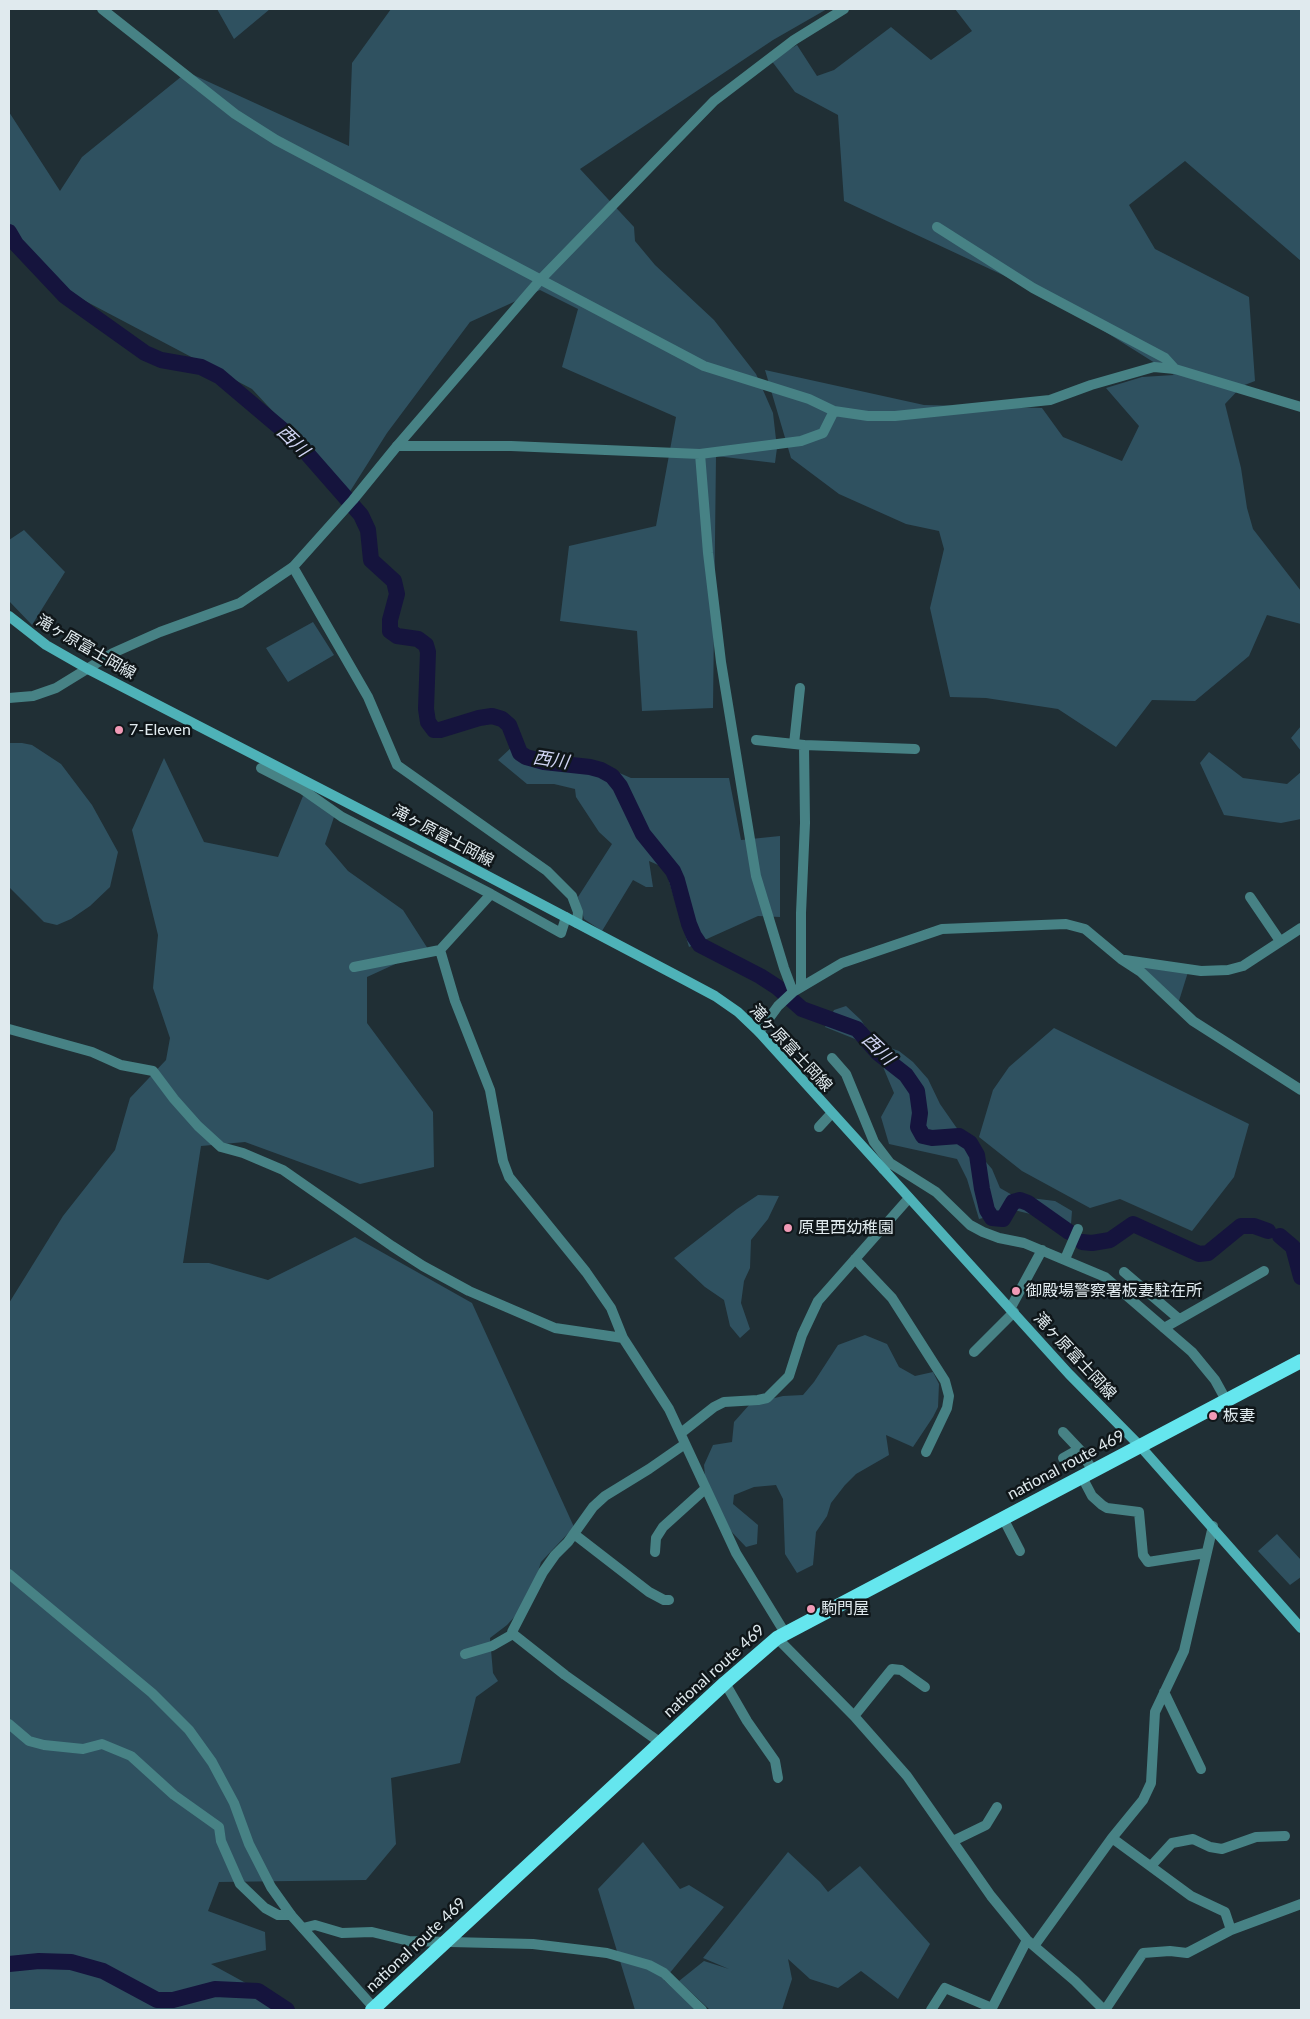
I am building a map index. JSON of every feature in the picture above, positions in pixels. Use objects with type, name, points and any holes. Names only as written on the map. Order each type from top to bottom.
[{"type":"highway","name":"national route 469","points":[[373,2009],[726,1682],[781,1635],[1301,1361]]},
{"type":"main road","name":"滝ヶ原富士岡線","points":[[9,616],[46,645],[88,669],[566,917],[715,996],[738,1012],[831,1114],[886,1166],[909,1198],[1070,1374],[1140,1446],[1213,1526],[1301,1628]]},
{"type":"street","points":[[102,9],[237,116],[276,140],[704,366],[809,398],[834,411],[868,416],[895,416],[984,408],[1015,402],[1050,400],[1098,383],[1154,367],[1175,369],[1301,407]]},
{"type":"street","points":[[9,698],[33,696],[56,688],[113,653],[160,632],[240,603],[293,567],[353,500],[541,279],[714,101],[794,40],[844,9]]},
{"type":"street","points":[[938,227],[1033,288],[1165,358],[1175,369]]},
{"type":"street","points":[[397,446],[511,446],[700,454],[801,441],[823,433],[834,411]]},
{"type":"street","points":[[700,454],[708,553],[721,662],[756,876],[771,927],[797,989]]},
{"type":"street","points":[[293,567],[368,697],[398,766],[548,871],[572,896],[578,912],[577,923]]},
{"type":"street","points":[[797,989],[805,823],[799,744],[800,688]]},
{"type":"street","points":[[756,740],[799,744],[915,749]]},
{"type":"street","points":[[261,768],[302,789],[342,817],[491,894],[560,933],[566,917]]},
{"type":"street","points":[[354,967],[440,950],[491,894]]},
{"type":"street","points":[[1250,896],[1280,941]]},
{"type":"street","points":[[758,1032],[781,1004],[797,989],[842,963],[942,929],[1066,924],[1085,929],[1121,960],[1141,972],[1193,1021],[1301,1090]]},
{"type":"street","points":[[1121,960],[1201,971],[1228,970],[1243,966],[1301,928]]},
{"type":"street","points":[[440,950],[455,1001],[490,1090],[503,1161],[509,1178],[586,1272],[611,1308],[624,1338],[669,1409],[736,1552],[781,1635],[907,1776],[991,1896],[1030,1943],[1075,1981],[1104,2010],[1143,1953],[1170,1952],[1187,1954],[1231,1930],[1301,1904]]},
{"type":"street","points":[[9,1030],[92,1052],[121,1065],[153,1071],[186,1112],[221,1147],[243,1153],[283,1170],[423,1266],[469,1291],[555,1328],[624,1338]]},
{"type":"street","points":[[832,1058],[846,1074],[886,1166],[936,1192],[970,1224],[999,1238],[1024,1243],[1105,1277],[1192,1352],[1215,1380],[1226,1400]]},
{"type":"street","points":[[819,1127],[831,1114]]},
{"type":"street","points":[[681,1433],[719,1404],[767,1398],[789,1376],[802,1334],[818,1301],[909,1198]]},
{"type":"street","points":[[1065,1259],[1078,1229]]},
{"type":"street","points":[[974,1352],[1012,1310],[1042,1250]]},
{"type":"street","points":[[855,1259],[892,1298],[945,1381],[949,1396],[947,1408],[926,1452]]},
{"type":"street","points":[[1164,1328],[1264,1271]]},
{"type":"street","points":[[1124,1272],[1179,1319]]},
{"type":"street","points":[[1063,1432],[1079,1449],[1092,1496],[1107,1508],[1140,1512],[1143,1556],[1148,1562],[1206,1553]]},
{"type":"street","points":[[513,1634],[512,1632],[544,1572],[574,1534],[592,1507],[605,1496],[685,1444]]},
{"type":"street","points":[[1063,1458],[1079,1449]]},
{"type":"street","points":[[655,1552],[656,1538],[663,1527],[705,1489]]},
{"type":"street","points":[[1003,1518],[1020,1551]]},
{"type":"street","points":[[931,2010],[945,1988],[992,2008],[1030,1943],[1143,1800],[1151,1784],[1154,1764],[1154,1718],[1184,1651],[1213,1526]]},
{"type":"street","points":[[574,1534],[649,1592],[664,1600],[670,1600]]},
{"type":"street","points":[[9,1574],[152,1692],[190,1730],[212,1762],[234,1803],[249,1844],[271,1887],[292,1915],[373,2009]]},
{"type":"street","points":[[466,1654],[492,1646],[513,1634]]},
{"type":"street","points":[[513,1634],[661,1743]]},
{"type":"street","points":[[854,1716],[892,1669],[901,1670],[925,1687]]},
{"type":"street","points":[[726,1682],[747,1721],[775,1762],[778,1778]]},
{"type":"street","points":[[1164,1692],[1201,1769]]},
{"type":"street","points":[[9,1724],[29,1741],[44,1746],[83,1749],[102,1744],[131,1756],[174,1795],[219,1827],[221,1841],[235,1874],[244,1888],[265,1908],[278,1915],[292,1915]]},
{"type":"street","points":[[953,1841],[986,1825],[997,1807]]},
{"type":"street","points":[[1151,1866],[1172,1843],[1193,1839],[1210,1847],[1222,1849],[1256,1837],[1285,1836]]},
{"type":"street","points":[[1112,1838],[1191,1896],[1225,1912],[1231,1930]]},
{"type":"street","points":[[303,1928],[315,1926],[342,1933],[372,1932],[408,1940],[533,1944],[607,1953],[649,1965],[664,1973],[702,2010]]},
{"type":"shaded area","points":[[217,9],[270,9],[234,39]]},
{"type":"shaded area","points":[[391,9],[827,9],[773,40],[580,169],[634,227],[635,241],[655,265],[714,320],[756,374],[773,413],[777,448],[775,463],[716,456],[713,708],[642,711],[637,631],[560,621],[569,546],[656,526],[676,417],[562,367],[578,309],[540,290],[470,322],[387,433],[349,493],[252,389],[53,284],[9,243],[9,112],[60,191],[82,157],[187,72],[349,146],[352,63]]},
{"type":"shaded area","points":[[955,9],[1301,9],[1301,261],[1185,161],[1129,205],[1155,249],[1249,297],[1255,381],[1242,386],[1225,404],[1241,468],[1247,508],[1253,529],[1301,591],[1301,624],[1267,615],[1249,656],[1195,701],[1152,700],[1116,747],[1058,709],[986,698],[950,697],[930,608],[944,549],[939,531],[906,524],[839,494],[791,458],[765,370],[924,405],[1042,408],[1063,437],[1122,461],[1139,426],[1106,388],[1142,377],[1174,375],[1050,297],[844,201],[838,115],[795,92],[771,60],[797,45],[817,76],[834,70],[891,27],[931,60],[972,31]]},
{"type":"shaded area","points":[[24,530],[65,572],[32,625],[9,601],[9,540]]},
{"type":"shaded area","points":[[313,622],[334,655],[288,682],[266,648]]},
{"type":"shaded area","points":[[1301,726],[1301,751],[1291,738]]},
{"type":"shaded area","points":[[9,743],[32,745],[61,764],[92,805],[118,852],[110,887],[90,906],[71,919],[57,925],[44,922],[9,887]]},
{"type":"shaded area","points":[[512,747],[535,757],[594,762],[631,778],[729,778],[741,840],[780,836],[780,917],[758,916],[689,947],[665,868],[649,861],[653,887],[646,887],[633,880],[602,931],[584,919],[578,897],[612,844],[599,832],[576,797],[575,789],[554,784],[527,784],[498,760]]},
{"type":"shaded area","points":[[1209,752],[1243,778],[1287,784],[1301,772],[1301,819],[1281,823],[1224,815],[1200,763]]},
{"type":"shaded area","points":[[164,758],[204,842],[278,857],[303,796],[336,811],[325,844],[348,871],[403,910],[428,949],[367,977],[367,1023],[433,1112],[434,1167],[360,1184],[245,1142],[201,1146],[183,1263],[209,1263],[268,1280],[355,1237],[472,1303],[574,1527],[541,1562],[528,1602],[507,1625],[490,1638],[493,1673],[498,1681],[476,1697],[460,1763],[391,1778],[396,1844],[366,1880],[219,1882],[208,1911],[265,1932],[266,1950],[211,1964],[295,2010],[9,2010],[9,1303],[63,1216],[115,1150],[130,1098],[166,1060],[170,1038],[153,988],[158,935],[132,830]]},
{"type":"shaded area","points":[[1133,963],[1188,972],[1178,1004]]},
{"type":"shaded area","points":[[846,1006],[861,1020],[876,1043],[899,1051],[913,1062],[928,1079],[940,1104],[956,1127],[992,1169],[1000,1188],[1014,1196],[1055,1201],[1072,1211],[1071,1224],[1014,1210],[979,1219],[967,1179],[957,1159],[889,1144],[881,1117],[894,1093],[878,1055],[855,1039],[825,1027],[834,1010]]},
{"type":"shaded area","points":[[1054,1028],[1249,1124],[1234,1177],[1192,1231],[1120,1199],[1090,1208],[1022,1171],[979,1137],[993,1090],[1009,1067]]},
{"type":"shaded area","points":[[758,1195],[779,1196],[768,1219],[751,1240],[750,1268],[744,1281],[741,1303],[750,1329],[740,1338],[730,1326],[724,1300],[705,1287],[674,1258]]},
{"type":"shaded area","points":[[865,1335],[887,1344],[899,1367],[915,1376],[933,1372],[939,1384],[938,1407],[913,1447],[886,1435],[889,1455],[856,1474],[845,1485],[831,1503],[827,1516],[816,1532],[813,1565],[797,1573],[785,1554],[783,1499],[776,1485],[754,1487],[734,1495],[733,1504],[758,1525],[757,1544],[746,1547],[728,1528],[705,1476],[704,1465],[713,1445],[732,1442],[734,1422],[750,1404],[783,1396],[803,1395],[814,1382],[838,1345]]},
{"type":"shaded area","points":[[1277,1534],[1301,1560],[1301,1577],[1290,1585],[1258,1551]]},
{"type":"shaded area","points":[[643,1842],[680,1889],[689,1885],[724,1907],[664,1980],[697,2010],[635,2010],[598,1889]]},
{"type":"shaded area","points":[[788,1852],[828,1892],[860,1866],[930,1944],[898,1999],[861,1971],[838,1988],[810,1979],[788,1959],[792,1979],[782,2010],[710,2010],[679,1981],[704,1961],[729,1969],[703,1958]]},
{"type":"waterway","name":"西川","points":[[9,232],[16,244],[65,296],[145,353],[161,360],[201,367],[219,376],[297,442],[361,515],[368,530],[371,560],[394,581],[397,594],[390,620],[390,631],[397,636],[418,639],[426,645],[428,652],[426,709],[428,722],[434,730],[492,716],[502,719],[509,725],[520,753],[526,757],[544,762],[590,767],[612,776],[620,786],[643,834],[673,871],[689,924],[700,945],[760,976],[777,987],[802,1009],[857,1029],[878,1053],[906,1075],[917,1091],[920,1113],[918,1127],[923,1136],[932,1138],[959,1136],[970,1143],[977,1155],[982,1189],[987,1210],[992,1218],[1003,1219],[1013,1202],[1020,1200],[1028,1203],[1069,1232]]},
{"type":"waterway","name":"西川","points":[[1082,1242],[1092,1243],[1110,1240],[1133,1224],[1199,1254],[1208,1253],[1241,1226],[1254,1226],[1268,1231]]},
{"type":"waterway","name":"西川","points":[[1280,1236],[1293,1247],[1301,1277]]},
{"type":"waterway","points":[[9,1964],[39,1961],[71,1962],[103,1971],[157,2000],[173,2000],[215,1989],[258,1991],[287,2010]]},
{"type":"place","name":"7-Eleven","points":[[119,730]]},
{"type":"place","name":"原里西幼稚園","points":[[788,1228]]},
{"type":"place","name":"御殿場警察署板妻駐在所","points":[[1016,1291]]},
{"type":"place","name":"板妻","points":[[1213,1416]]},
{"type":"place","name":"駒門屋","points":[[811,1609]]}]
